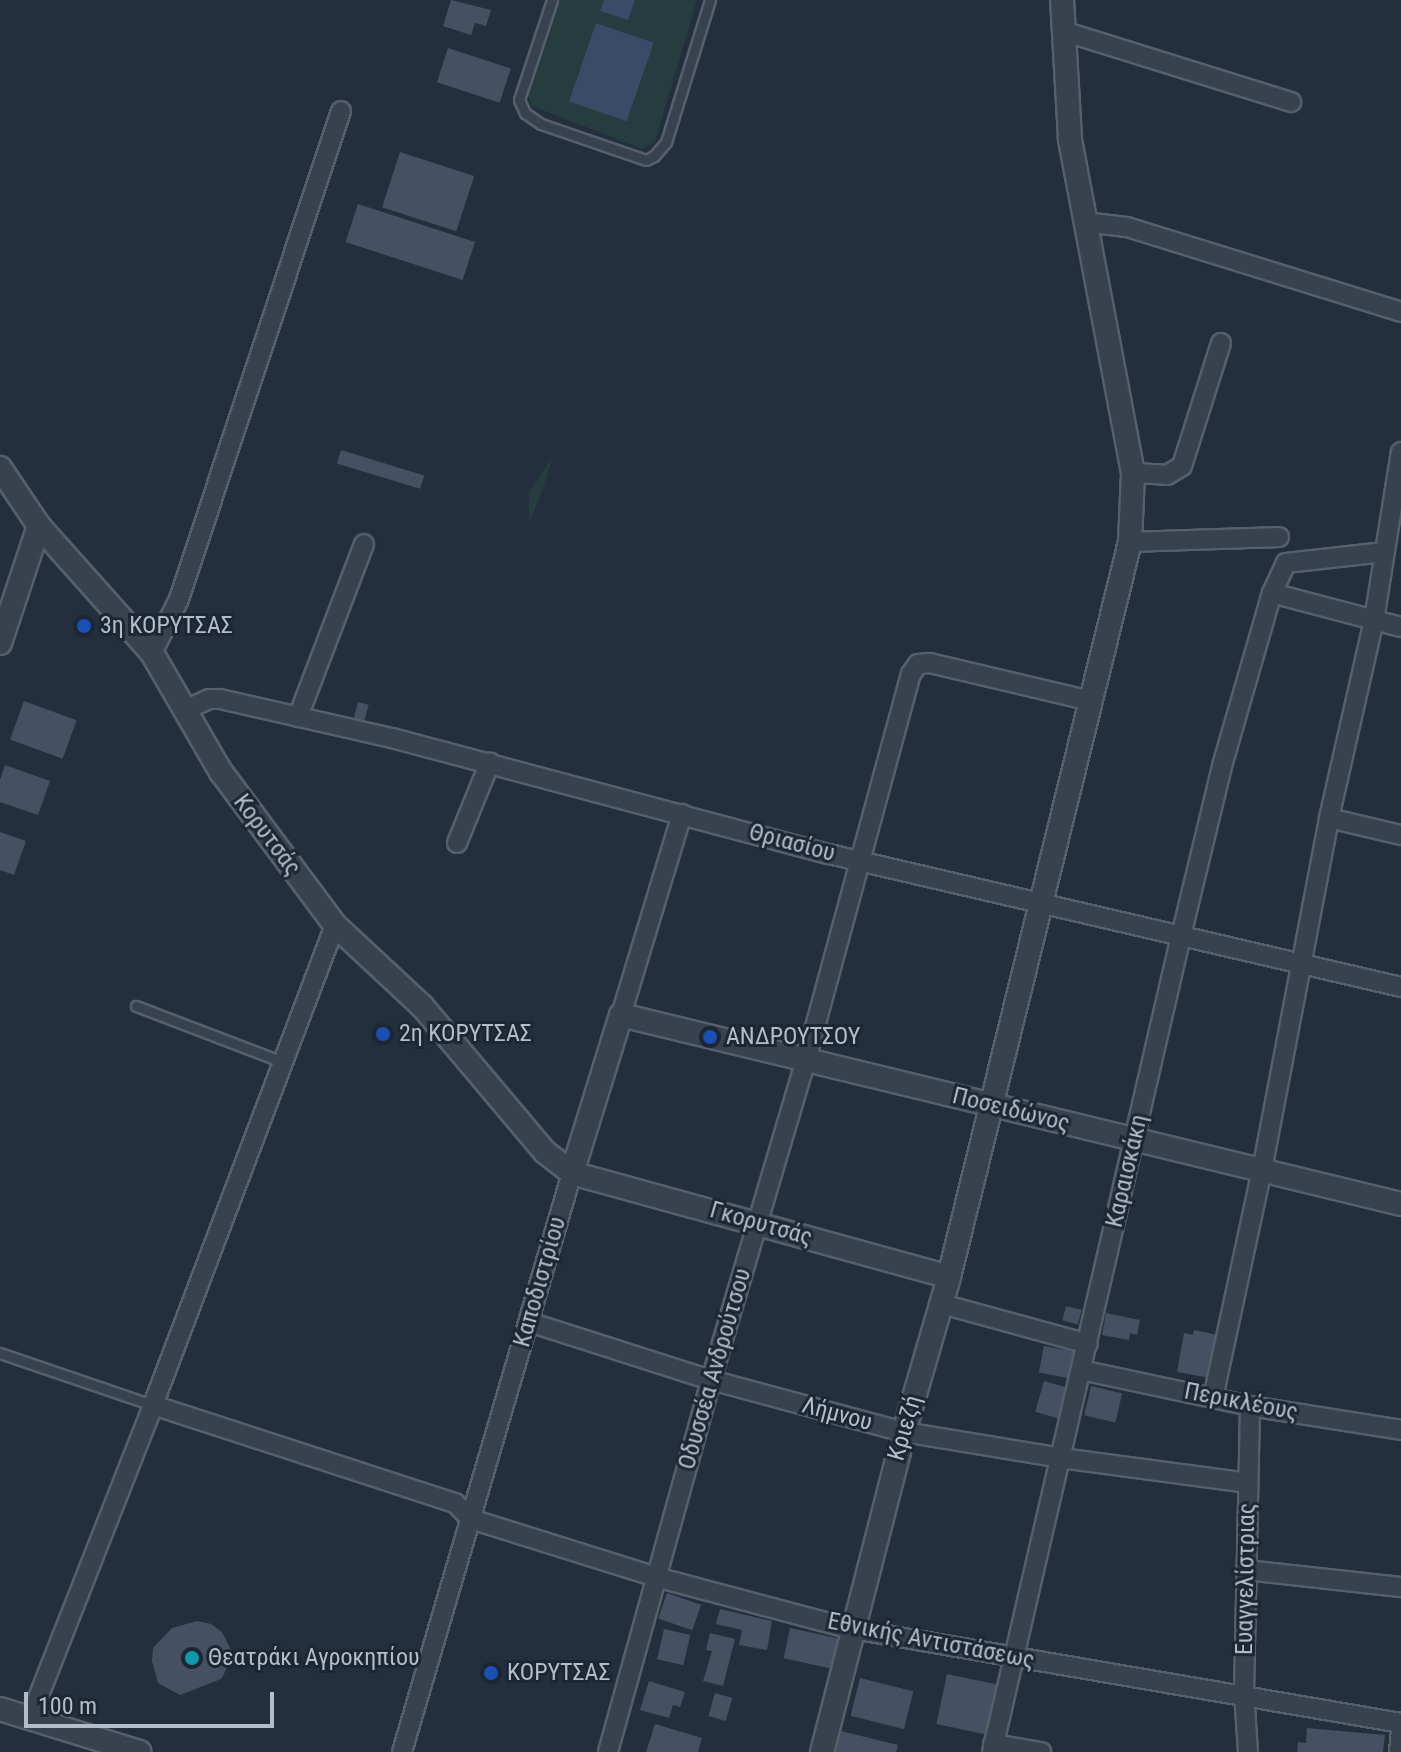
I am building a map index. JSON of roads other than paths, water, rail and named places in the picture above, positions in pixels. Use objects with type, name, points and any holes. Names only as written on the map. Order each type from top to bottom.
[{"type":"street","name":"Κριεζή","points":[[822,1752],[904,1432],[949,1277],[989,1104],[1130,542],[1133,473],[1070,138],[1062,0]]},
{"type":"street","points":[[1063,31],[1291,102]]},
{"type":"street","points":[[152,653],[179,599],[341,111]]},
{"type":"street","points":[[1084,222],[1127,227],[1401,312]]},
{"type":"street","points":[[1133,473],[1167,475],[1182,466],[1221,343]]},
{"type":"street","points":[[1213,1398],[1262,1170],[1329,818],[1374,620],[1384,552],[1395,518],[1401,452]]},
{"type":"street","name":"Κορυτσάς","points":[[2,471],[39,526],[152,653],[240,800],[335,925],[422,1006],[545,1152],[572,1173]]},
{"type":"street","points":[[0,643],[39,526]]},
{"type":"street","points":[[1130,542],[1279,537]]},
{"type":"street","points":[[298,717],[364,544]]},
{"type":"street","name":"Καραισκάκη","points":[[992,1748],[1222,766],[1272,593],[1286,563],[1384,552]]},
{"type":"street","points":[[1272,593],[1401,627]]},
{"type":"street","name":"Οδυσσέα Ανδρούτσου","points":[[608,1752],[711,1380],[806,1060],[911,674],[918,664],[930,663],[1091,701]]},
{"type":"street","name":"Θριασίου","points":[[187,709],[209,699],[220,699],[490,762],[858,860],[1401,987]]},
{"type":"street","points":[[457,843],[490,762]]},
{"type":"street","name":"Καποδιστρίου","points":[[402,1752],[572,1173],[682,814]]},
{"type":"street","points":[[1329,818],[1401,835]]},
{"type":"street","points":[[30,1718],[153,1405],[280,1061],[335,925]]},
{"type":"street","name":"Ποσειδώνος","points":[[621,1015],[1401,1204]]},
{"type":"street","name":"Γκορυτσάς","points":[[572,1173],[949,1277]]},
{"type":"street","points":[[942,1304],[1088,1344]]},
{"type":"street","name":"Λήμνου","points":[[529,1322],[711,1380],[904,1432],[1061,1458],[1248,1483]]},
{"type":"street","name":"Περικλέους","points":[[1081,1370],[1250,1406],[1401,1430]]},
{"type":"street","name":"Εθνικής Αντιστάσεως","points":[[153,1405],[455,1503],[471,1519],[656,1577],[852,1629],[1401,1723]]},
{"type":"street","name":"Ευαγγελίστριας","points":[[1248,1752],[1244,1694],[1250,1406]]},
{"type":"street","points":[[1246,1570],[1401,1587]]},
{"type":"street","points":[[0,1709],[140,1752]]},
{"type":"street","points":[[1399,1752],[1401,1730]]},
{"type":"street","points":[[992,1748],[1041,1752]]},
{"type":"lane","points":[[552,0],[519,100],[525,113],[541,124],[646,160],[666,142],[710,0]]},
{"type":"lane","points":[[136,1006],[280,1061]]},
{"type":"lane","points":[[0,1353],[153,1405]]},
{"type":"water","points":[[604,0],[635,0],[628,20],[600,11]]},
{"type":"water","points":[[596,23],[654,43],[627,121],[569,101]]},
{"type":"place","name":"3η ΚΟΡΥΤΣΑΣ","points":[[84,626]]},
{"type":"place","name":"2η ΚΟΡΥΤΣΑΣ","points":[[383,1034]]},
{"type":"place","name":"ΑΝΔΡΟΥΤΣΟΥ","points":[[710,1037]]},
{"type":"place","name":"Θεατράκι Αγροκηπίου","points":[[192,1658]]},
{"type":"place","name":"ΚΟΡΥΤΣΑΣ","points":[[491,1673]]}]
